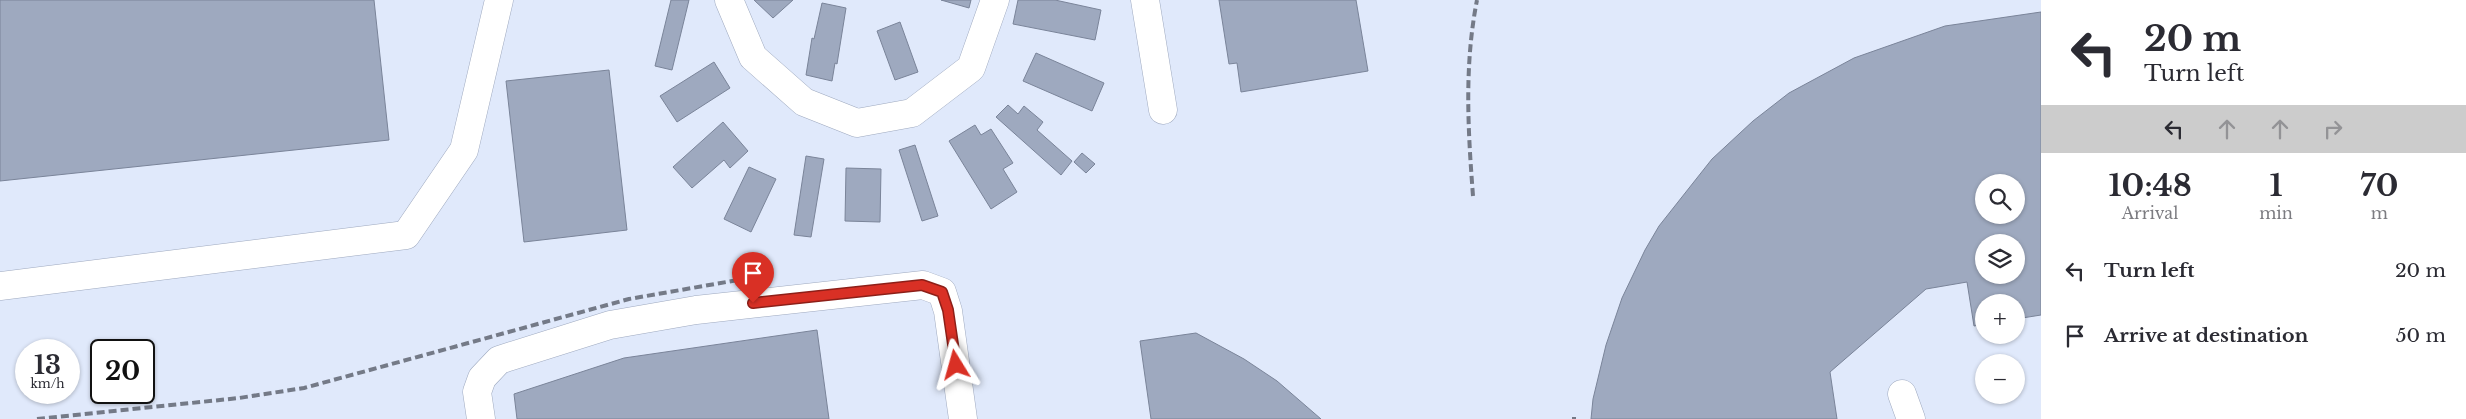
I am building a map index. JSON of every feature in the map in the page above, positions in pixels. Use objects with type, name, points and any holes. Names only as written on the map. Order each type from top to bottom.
[{"type":"lane","points":[[0,286],[406,235],[464,150],[499,0]]},
{"type":"lane","points":[[729,0],[753,57],[804,102],[857,123],[912,113],[971,68],[995,0]]},
{"type":"lane","points":[[1145,0],[1163,110]]},
{"type":"lane","points":[[481,419],[477,392],[482,378],[499,360],[610,325],[705,309],[922,285],[942,292],[948,310],[963,419]]},
{"type":"lane","points":[[1902,394],[1911,419]]},
{"type":"building","points":[[0,0],[374,0],[389,140],[0,181]]},
{"type":"building","points":[[671,0],[689,0],[672,70],[655,66]]},
{"type":"building","points":[[754,0],[793,0],[773,18]]},
{"type":"building","points":[[941,0],[971,0],[969,8]]},
{"type":"building","points":[[1018,0],[1055,0],[1101,10],[1095,40],[1013,24]]},
{"type":"building","points":[[1219,0],[1356,0],[1368,71],[1241,92],[1237,63],[1229,64]]},
{"type":"building","points":[[822,3],[846,8],[837,64],[835,63],[832,81],[806,75],[812,38],[814,39]]},
{"type":"building","points":[[2041,12],[2041,315],[2025,318],[2025,294],[1975,294],[1974,326],[1967,282],[1926,289],[1830,372],[1837,419],[1591,419],[1593,399],[1606,345],[1622,298],[1659,226],[1712,159],[1753,121],[1789,93],[1854,58],[1945,26]]},
{"type":"building","points":[[900,22],[918,72],[895,80],[877,31]]},
{"type":"building","points":[[1036,53],[1104,83],[1092,111],[1023,81]]},
{"type":"building","points":[[714,62],[730,88],[677,122],[660,96]]},
{"type":"building","points":[[609,70],[627,230],[524,242],[506,81]]},
{"type":"building","points":[[1008,105],[1018,114],[1024,106],[1043,122],[1037,130],[1072,161],[1061,175],[996,117]]},
{"type":"building","points":[[723,122],[748,151],[730,168],[724,160],[692,188],[673,167]]},
{"type":"building","points":[[975,125],[981,135],[991,129],[1013,163],[1003,169],[1017,192],[991,209],[949,141]]},
{"type":"building","points":[[915,145],[938,216],[922,221],[899,150]]},
{"type":"building","points":[[1082,153],[1095,164],[1086,173],[1074,162]]},
{"type":"building","points":[[806,156],[824,159],[811,237],[794,235]]},
{"type":"building","points":[[749,167],[776,179],[751,232],[724,219]]},
{"type":"building","points":[[846,168],[881,169],[880,222],[845,221]]},
{"type":"building","points":[[817,330],[829,419],[517,419],[514,394],[624,358]]},
{"type":"building","points":[[1196,333],[1244,359],[1277,381],[1321,419],[1151,419],[1140,341]]},
{"type":"railway","points":[[1473,196],[1468,98],[1470,49],[1477,0]]},
{"type":"railway","points":[[37,419],[239,398],[304,388],[629,299],[761,276]]},
{"type":"route","points":[[753,303],[922,285],[942,292],[948,310],[956,365]]}]
